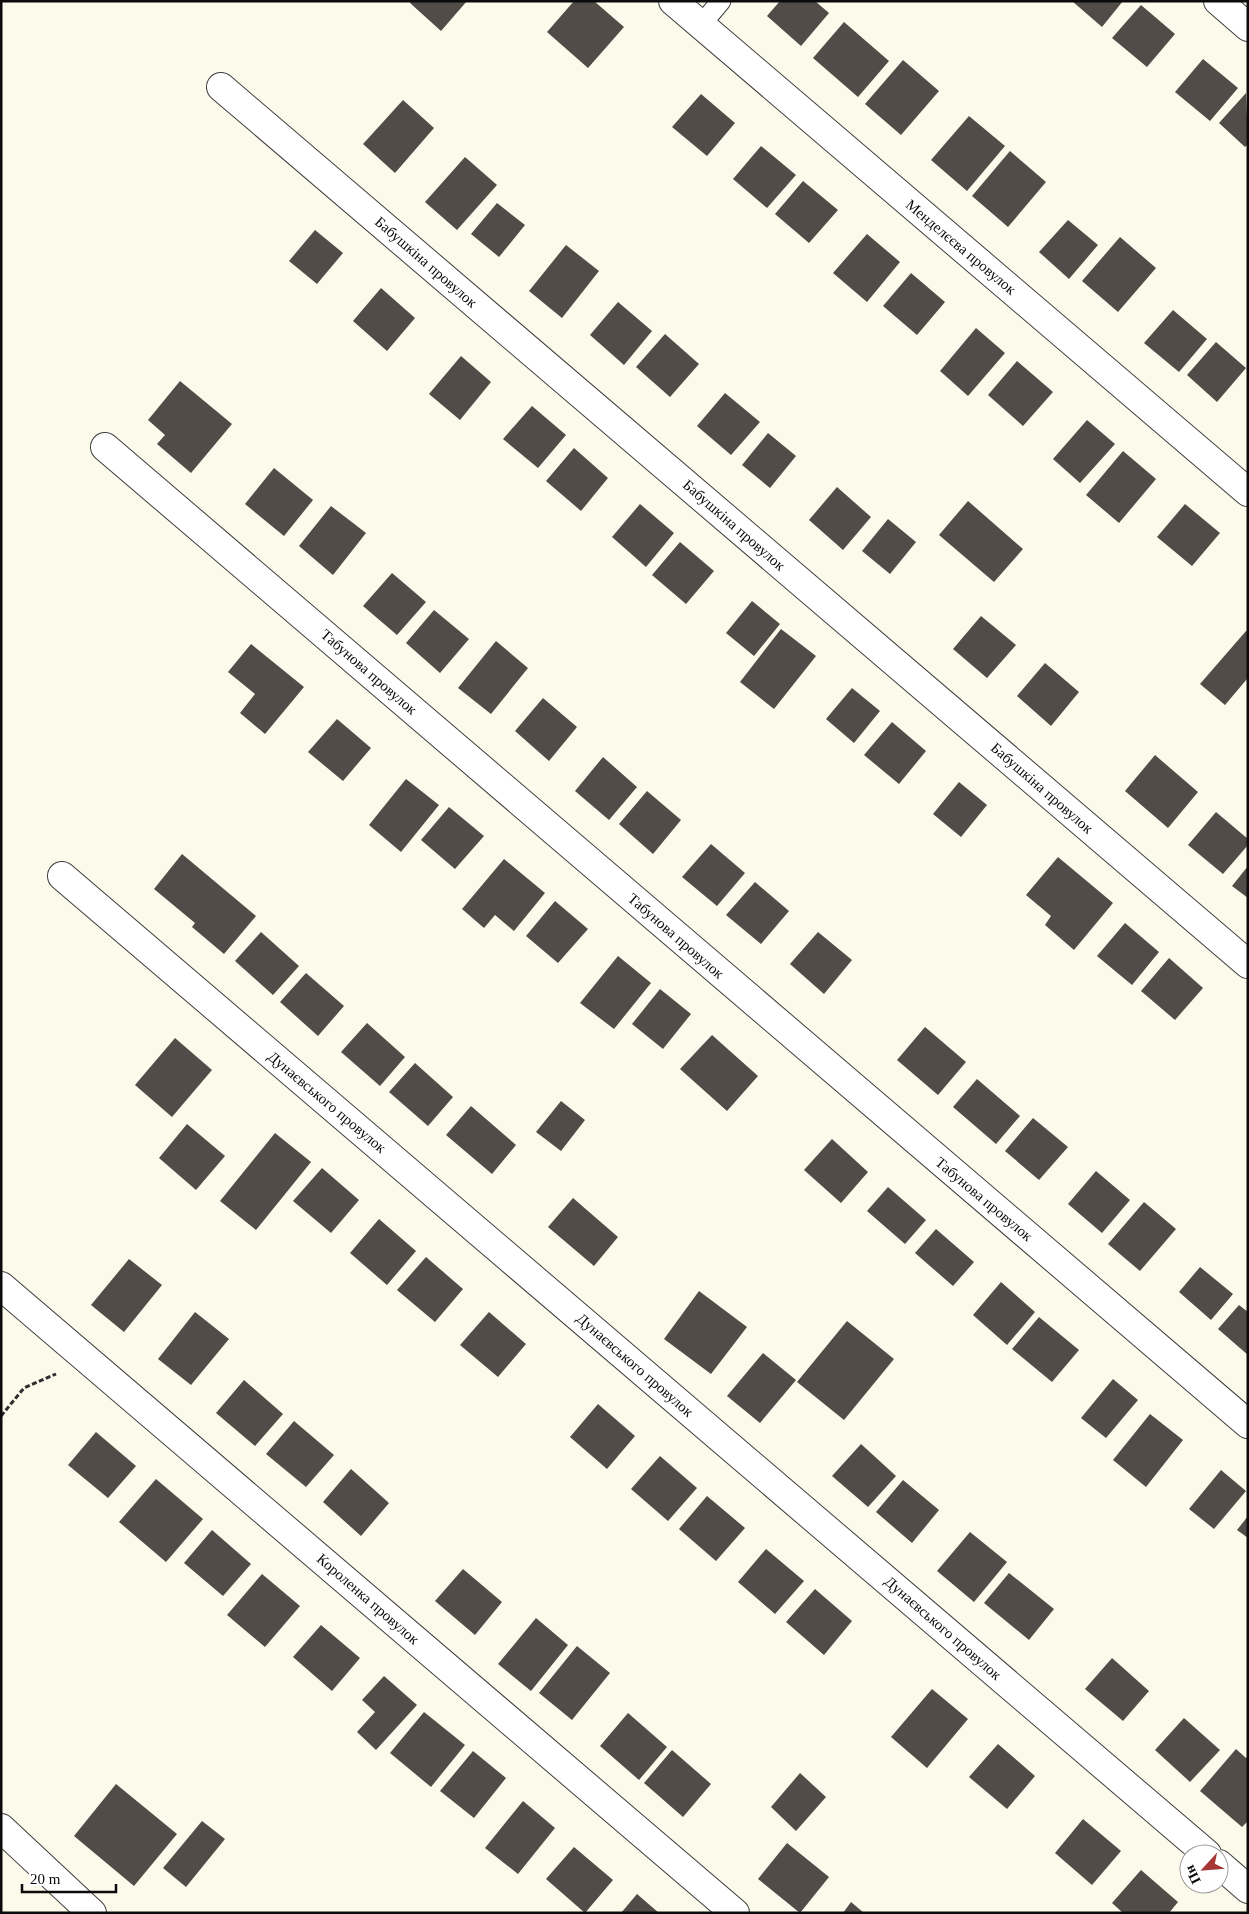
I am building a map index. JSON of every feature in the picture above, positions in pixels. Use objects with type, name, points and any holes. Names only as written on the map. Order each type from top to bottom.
[{"type":"street","name":"Менделєєва провулок","points":[[673,1],[1248,492]]},
{"type":"street","points":[[1218,1],[1248,27]]},
{"type":"street","name":"Бабушкіна провулок","points":[[221,87],[1248,964]]},
{"type":"street","name":"Табунова провулок","points":[[105,447],[1248,1424]]},
{"type":"street","name":"Дунаєвського провулок","points":[[62,876],[1195,1844]]},
{"type":"street","name":"Короленка провулок","points":[[1,1286],[735,1913]]},
{"type":"street","points":[[1,1828],[92,1913]]},
{"type":"street","points":[[1229,1873],[1248,1889]]},
{"type":"lane","points":[[701,25],[721,1]]},
{"type":"path","points":[[1,1416],[24,1388],[55,1374],[104,1374]]},
{"type":"building","points":[[411,1],[467,1],[441,31],[410,3]]},
{"type":"building","points":[[574,1],[594,1],[624,27],[588,68],[547,32]]},
{"type":"building","points":[[780,1],[815,1],[829,13],[801,46],[767,16]]},
{"type":"building","points":[[1072,1],[1123,1],[1102,27]]},
{"type":"building","points":[[1141,5],[1175,34],[1147,67],[1112,38]]},
{"type":"building","points":[[844,22],[889,61],[858,97],[813,58]]},
{"type":"building","points":[[1203,59],[1238,88],[1210,121],[1175,92]]},
{"type":"building","points":[[903,60],[939,91],[901,135],[865,104]]},
{"type":"building","points":[[1246,93],[1248,144],[1245,147],[1219,123]]},
{"type":"building","points":[[701,94],[735,123],[707,156],[672,127]]},
{"type":"building","points":[[403,100],[434,128],[395,173],[363,144]]},
{"type":"building","points":[[969,116],[1005,146],[967,191],[931,160]]},
{"type":"building","points":[[761,146],[796,175],[767,208],[733,179]]},
{"type":"building","points":[[1010,151],[1046,182],[1008,227],[972,196]]},
{"type":"building","points":[[465,157],[497,185],[457,230],[425,202]]},
{"type":"building","points":[[803,181],[838,210],[809,243],[775,214]]},
{"type":"building","points":[[497,203],[525,225],[499,257],[471,234]]},
{"type":"building","points":[[1068,220],[1098,245],[1069,279],[1039,252]]},
{"type":"building","points":[[315,230],[343,253],[317,284],[289,261]]},
{"type":"building","points":[[867,234],[900,262],[867,302],[833,273]]},
{"type":"building","points":[[1120,237],[1156,268],[1118,312],[1082,281]]},
{"type":"building","points":[[566,245],[599,271],[562,318],[529,291]]},
{"type":"building","points":[[911,273],[945,302],[917,335],[883,306]]},
{"type":"building","points":[[381,288],[415,318],[387,351],[353,321]]},
{"type":"building","points":[[618,302],[652,331],[624,365],[590,335]]},
{"type":"building","points":[[1173,310],[1207,339],[1179,372],[1144,343]]},
{"type":"building","points":[[976,328],[1005,353],[968,396],[940,371]]},
{"type":"building","points":[[665,334],[699,364],[670,397],[636,367]]},
{"type":"building","points":[[1216,342],[1246,368],[1217,402],[1187,375]]},
{"type":"building","points":[[461,356],[491,382],[460,420],[429,394]]},
{"type":"building","points":[[1017,361],[1053,392],[1023,426],[988,395]]},
{"type":"building","points":[[180,381],[232,424],[191,473],[157,444],[165,435],[148,420]]},
{"type":"building","points":[[725,393],[760,422],[731,455],[697,426]]},
{"type":"building","points":[[532,406],[566,435],[538,468],[503,439]]},
{"type":"building","points":[[1087,420],[1115,444],[1080,483],[1053,459]]},
{"type":"building","points":[[768,433],[796,456],[770,488],[742,465]]},
{"type":"building","points":[[574,448],[608,478],[581,511],[546,481]]},
{"type":"building","points":[[1123,451],[1156,479],[1119,523],[1086,495]]},
{"type":"building","points":[[274,468],[313,500],[284,536],[245,504]]},
{"type":"building","points":[[837,487],[871,517],[843,550],[809,520]]},
{"type":"building","points":[[968,501],[1023,549],[994,582],[939,535]]},
{"type":"building","points":[[640,504],[674,533],[646,567],[612,537]]},
{"type":"building","points":[[1185,504],[1220,533],[1192,566],[1157,537]]},
{"type":"building","points":[[331,506],[366,533],[333,575],[299,546]]},
{"type":"building","points":[[888,519],[916,542],[890,574],[862,551]]},
{"type":"building","points":[[680,542],[714,571],[686,604],[652,575]]},
{"type":"building","points":[[392,573],[426,602],[397,635],[363,606]]},
{"type":"building","points":[[752,601],[780,624],[754,656],[726,633]]},
{"type":"building","points":[[434,610],[469,639],[440,673],[406,643]]},
{"type":"building","points":[[981,616],[1016,645],[987,678],[953,649]]},
{"type":"building","points":[[781,629],[816,656],[774,709],[740,682]]},
{"type":"building","points":[[1246,631],[1248,632],[1248,680],[1225,705],[1200,684]]},
{"type":"building","points":[[496,641],[528,668],[491,714],[458,688]]},
{"type":"building","points":[[251,644],[304,687],[265,734],[240,713],[255,694],[228,672]]},
{"type":"building","points":[[1045,663],[1079,692],[1051,726],[1017,696]]},
{"type":"building","points":[[852,688],[880,711],[854,743],[826,719]]},
{"type":"building","points":[[543,698],[577,727],[549,761],[515,731]]},
{"type":"building","points":[[337,719],[371,748],[343,781],[308,752]]},
{"type":"building","points":[[892,722],[926,751],[899,784],[864,755]]},
{"type":"building","points":[[1155,755],[1198,792],[1168,828],[1125,791]]},
{"type":"building","points":[[603,757],[637,787],[609,820],[575,791]]},
{"type":"building","points":[[406,779],[439,805],[401,852],[369,825]]},
{"type":"building","points":[[959,782],[987,805],[961,837],[933,814]]},
{"type":"building","points":[[647,791],[681,820],[653,854],[619,824]]},
{"type":"building","points":[[449,807],[484,836],[455,869],[421,840]]},
{"type":"building","points":[[1216,812],[1248,839],[1248,845],[1223,874],[1188,845]]},
{"type":"building","points":[[711,844],[745,873],[717,906],[682,877]]},
{"type":"building","points":[[182,854],[256,916],[224,954],[192,927],[195,923],[154,889]]},
{"type":"building","points":[[1058,857],[1113,903],[1074,950],[1045,925],[1051,916],[1026,895]]},
{"type":"building","points":[[504,859],[545,893],[514,931],[495,915],[484,928],[462,909]]},
{"type":"building","points":[[1248,866],[1248,898],[1232,886]]},
{"type":"building","points":[[755,882],[789,911],[761,944],[726,915]]},
{"type":"building","points":[[555,901],[588,929],[558,963],[526,936]]},
{"type":"building","points":[[1125,923],[1159,952],[1132,985],[1097,956]]},
{"type":"building","points":[[261,932],[299,966],[273,995],[235,961]]},
{"type":"building","points":[[818,932],[852,960],[824,994],[790,964]]},
{"type":"building","points":[[618,956],[651,983],[614,1029],[580,1003]]},
{"type":"building","points":[[1169,958],[1203,988],[1175,1020],[1141,991]]},
{"type":"building","points":[[306,973],[344,1006],[318,1036],[280,1002]]},
{"type":"building","points":[[660,989],[691,1014],[663,1049],[632,1024]]},
{"type":"building","points":[[367,1023],[405,1057],[380,1086],[341,1052]]},
{"type":"building","points":[[925,1027],[966,1062],[938,1095],[897,1060]]},
{"type":"building","points":[[712,1035],[758,1076],[727,1111],[680,1069]]},
{"type":"building","points":[[175,1038],[212,1070],[172,1117],[135,1085]]},
{"type":"building","points":[[415,1063],[453,1097],[428,1126],[389,1092]]},
{"type":"building","points":[[977,1079],[1020,1116],[996,1144],[953,1107]]},
{"type":"building","points":[[561,1101],[585,1120],[561,1151],[536,1132]]},
{"type":"building","points":[[471,1106],[516,1145],[492,1174],[446,1135]]},
{"type":"building","points":[[1033,1118],[1068,1147],[1039,1180],[1005,1151]]},
{"type":"building","points":[[187,1124],[225,1156],[196,1190],[159,1158]]},
{"type":"building","points":[[275,1133],[311,1162],[256,1230],[220,1201]]},
{"type":"building","points":[[832,1139],[868,1172],[841,1203],[804,1170]]},
{"type":"building","points":[[322,1168],[359,1200],[331,1233],[293,1201]]},
{"type":"building","points":[[1096,1171],[1130,1200],[1102,1233],[1068,1204]]},
{"type":"building","points":[[888,1187],[926,1220],[905,1244],[867,1211]]},
{"type":"building","points":[[573,1198],[618,1237],[594,1266],[548,1227]]},
{"type":"building","points":[[1144,1202],[1176,1229],[1140,1271],[1108,1244]]},
{"type":"building","points":[[379,1219],[416,1251],[387,1285],[350,1253]]},
{"type":"building","points":[[936,1229],[974,1262],[953,1286],[915,1253]]},
{"type":"building","points":[[426,1257],[463,1289],[435,1322],[397,1290]]},
{"type":"building","points":[[129,1259],[162,1285],[124,1332],[91,1305]]},
{"type":"building","points":[[1200,1267],[1233,1294],[1211,1320],[1179,1292]]},
{"type":"building","points":[[1001,1282],[1035,1312],[1007,1345],[973,1315]]},
{"type":"building","points":[[699,1291],[747,1327],[711,1374],[664,1339]]},
{"type":"building","points":[[1239,1305],[1248,1312],[1248,1355],[1218,1329]]},
{"type":"building","points":[[195,1312],[229,1339],[191,1385],[158,1359]]},
{"type":"building","points":[[489,1312],[526,1344],[498,1377],[460,1345]]},
{"type":"building","points":[[1039,1317],[1079,1350],[1052,1382],[1012,1349]]},
{"type":"building","points":[[847,1321],[894,1359],[844,1420],[797,1382]]},
{"type":"building","points":[[763,1353],[796,1380],[760,1423],[727,1396]]},
{"type":"building","points":[[1113,1379],[1138,1400],[1106,1438],[1081,1418]]},
{"type":"building","points":[[244,1380],[283,1414],[255,1446],[216,1413]]},
{"type":"building","points":[[598,1404],[635,1436],[607,1469],[570,1437]]},
{"type":"building","points":[[1150,1414],[1183,1440],[1146,1487],[1113,1460]]},
{"type":"building","points":[[294,1421],[334,1455],[306,1487],[266,1454]]},
{"type":"building","points":[[96,1432],[136,1466],[108,1498],[68,1465]]},
{"type":"building","points":[[861,1444],[896,1476],[868,1507],[832,1476]]},
{"type":"building","points":[[660,1456],[697,1488],[668,1521],[631,1489]]},
{"type":"building","points":[[351,1469],[389,1503],[361,1536],[323,1502]]},
{"type":"building","points":[[1221,1470],[1246,1491],[1214,1529],[1189,1509]]},
{"type":"building","points":[[156,1479],[203,1519],[166,1562],[119,1522]]},
{"type":"building","points":[[903,1480],[939,1510],[912,1543],[876,1512]]},
{"type":"building","points":[[707,1496],[745,1528],[716,1561],[679,1529]]},
{"type":"building","points":[[1248,1516],[1248,1538],[1237,1530]]},
{"type":"building","points":[[212,1530],[251,1564],[223,1596],[184,1563]]},
{"type":"building","points":[[970,1532],[1007,1562],[974,1602],[937,1571]]},
{"type":"building","points":[[766,1549],[804,1581],[775,1614],[738,1582]]},
{"type":"building","points":[[463,1569],[502,1602],[475,1635],[435,1601]]},
{"type":"building","points":[[1009,1573],[1054,1609],[1029,1640],[984,1603]]},
{"type":"building","points":[[262,1574],[300,1606],[265,1647],[227,1615]]},
{"type":"building","points":[[815,1589],[852,1621],[824,1655],[786,1622]]},
{"type":"building","points":[[536,1618],[568,1645],[531,1691],[498,1664]]},
{"type":"building","points":[[321,1625],[360,1658],[332,1691],[293,1657]]},
{"type":"building","points":[[577,1646],[610,1673],[572,1720],[539,1693]]},
{"type":"building","points":[[1112,1658],[1149,1691],[1123,1721],[1085,1689]]},
{"type":"building","points":[[384,1676],[417,1705],[376,1750],[357,1732],[375,1712],[362,1700]]},
{"type":"building","points":[[932,1689],[968,1719],[927,1768],[891,1737]]},
{"type":"building","points":[[424,1712],[465,1745],[431,1787],[390,1753]]},
{"type":"building","points":[[628,1713],[667,1747],[639,1780],[600,1746]]},
{"type":"building","points":[[1184,1718],[1220,1750],[1190,1782],[1155,1750]]},
{"type":"building","points":[[998,1744],[1035,1776],[1007,1809],[969,1777]]},
{"type":"building","points":[[1236,1749],[1246,1758],[1248,1757],[1248,1821],[1242,1827],[1200,1791]]},
{"type":"building","points":[[672,1750],[711,1784],[683,1817],[644,1783]]},
{"type":"building","points":[[473,1751],[506,1778],[474,1818],[440,1791]]},
{"type":"building","points":[[800,1773],[826,1797],[796,1831],[771,1807]]},
{"type":"building","points":[[116,1784],[177,1834],[134,1886],[74,1836]]},
{"type":"building","points":[[523,1801],[555,1828],[518,1874],[485,1848]]},
{"type":"building","points":[[1083,1819],[1121,1851],[1092,1885],[1055,1853]]},
{"type":"building","points":[[202,1821],[225,1839],[186,1887],[163,1868]]},
{"type":"building","points":[[787,1843],[829,1877],[800,1913],[758,1879]]},
{"type":"building","points":[[574,1847],[613,1880],[585,1913],[546,1879]]},
{"type":"building","points":[[1141,1870],[1178,1902],[1169,1913],[1123,1913],[1112,1903]]},
{"type":"building","points":[[637,1894],[659,1913],[621,1913]]},
{"type":"building","points":[[851,1902],[864,1913],[843,1913]]}]
